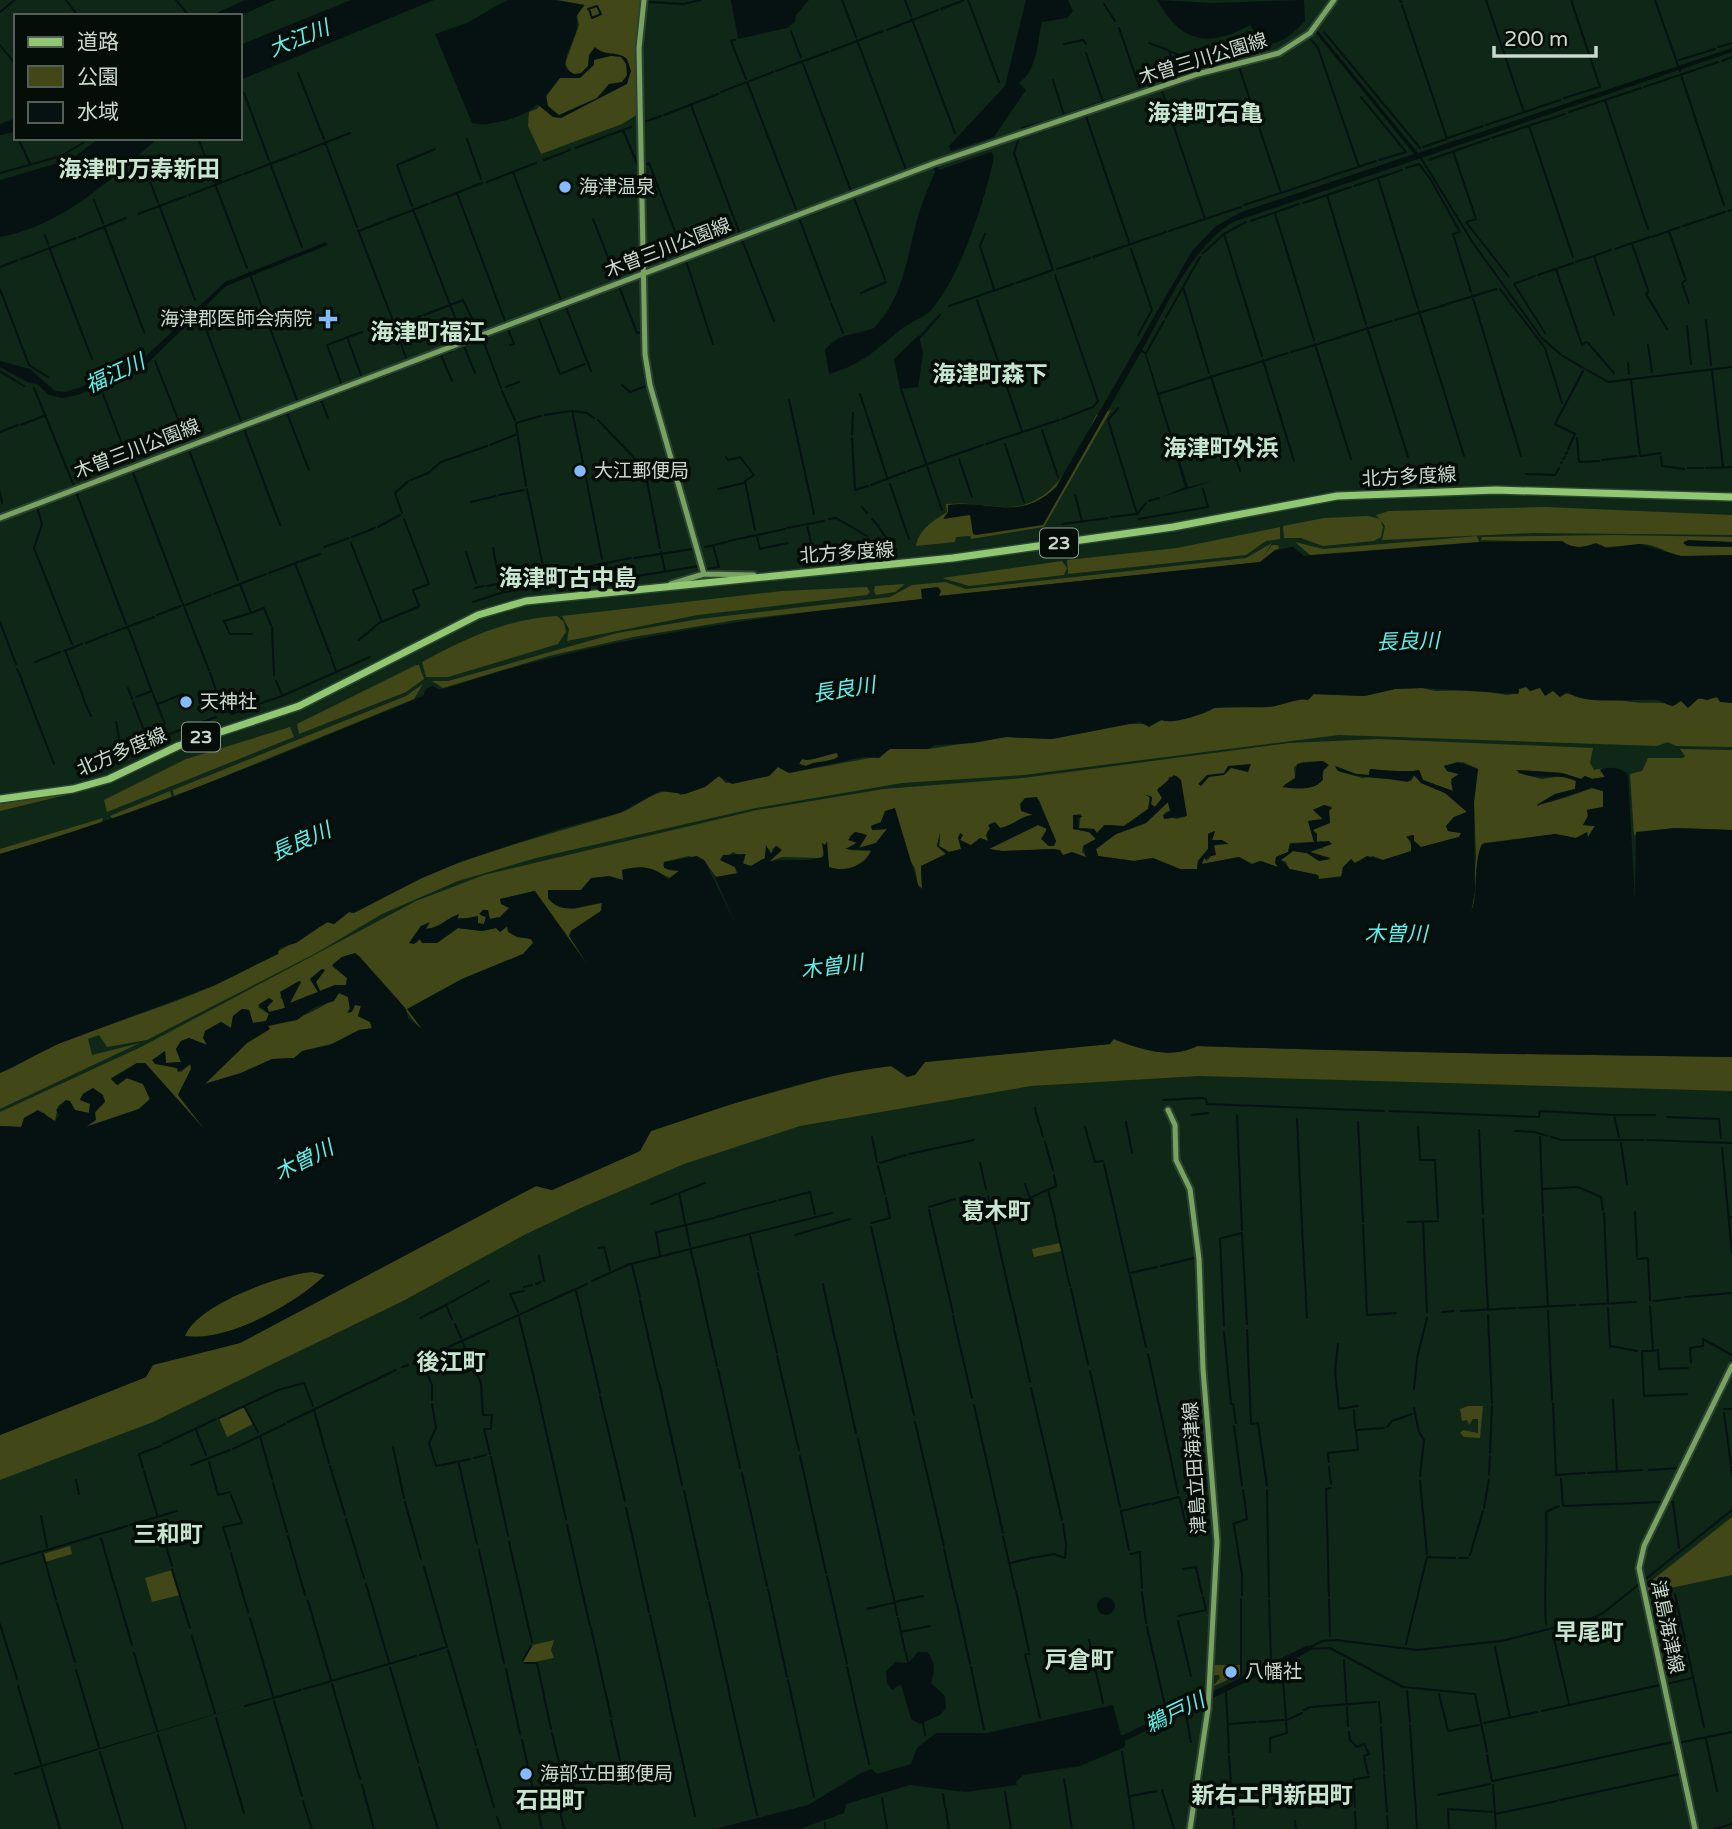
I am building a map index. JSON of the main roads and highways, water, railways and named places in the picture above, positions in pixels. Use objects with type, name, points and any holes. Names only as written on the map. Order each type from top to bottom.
[{"type":"main road","points":[[644,0],[639,48],[645,354],[650,385],[704,574]]},
{"type":"main road","name":"木曽三川公園線","points":[[0,518],[931,165],[1198,74],[1279,53],[1314,29],[1334,0]]},
{"type":"main road","name":"北方多度線","points":[[0,799],[94,784],[178,746],[279,714],[325,695],[443,631],[502,607],[536,600],[640,592],[771,575],[870,568],[1038,547],[1173,527],[1336,496],[1522,490],[1732,497]]},
{"type":"main road","points":[[640,592],[704,574],[771,575]]},
{"type":"main road","name":"津島立田海津線","points":[[1168,1110],[1175,1125],[1176,1160],[1190,1189],[1199,1259],[1203,1369],[1217,1542],[1209,1701],[1190,1829]]},
{"type":"main road","name":"津島海津線","points":[[1695,1829],[1641,1583],[1640,1562],[1644,1546],[1732,1366]]},
{"type":"water","points":[[245,0],[275,0],[242,15],[214,14]]},
{"type":"water","name":"大江川","points":[[351,0],[434,0],[242,79],[242,44]]},
{"type":"water","points":[[507,0],[554,0],[584,5],[576,17],[576,30],[567,56],[566,69],[574,74],[581,73],[588,66],[589,55],[595,47],[627,59],[631,71],[627,84],[561,118],[553,117],[537,104],[525,113],[507,120],[487,124],[472,123],[435,34],[467,23]],"holes":[[[621,57],[626,64],[627,75],[622,82],[609,84],[597,98],[559,115],[548,106],[546,95],[560,78],[580,78],[594,65],[594,60]]]},
{"type":"water","points":[[731,0],[809,0],[796,15],[795,22],[787,28],[738,39]]},
{"type":"water","points":[[1026,0],[1068,0],[1073,11],[1067,18],[1042,22],[1033,63],[1019,83],[1026,90],[994,137],[951,151],[949,146],[1005,86]]},
{"type":"water","points":[[1157,0],[1212,3],[1304,0],[1305,21],[1278,42],[1264,41],[1250,25],[1222,37],[1209,39],[1186,33],[1166,14]]},
{"type":"water","points":[[1307,22],[1318,31],[1418,153],[1732,48],[1732,52],[1233,222],[1217,234],[1191,263],[1142,350],[1146,353],[1188,487],[1213,481],[1162,497],[1185,487],[1145,354],[1141,352],[1043,525],[976,535],[973,534],[970,515],[943,519],[948,512],[948,505],[1016,507],[1042,498],[1056,487],[1192,251],[1215,227],[1239,213],[1414,154]]},
{"type":"water","points":[[1235,41],[1254,43],[1255,51],[1239,53],[1236,59],[1229,48]]},
{"type":"water","points":[[14,119],[14,132],[0,135],[0,124]]},
{"type":"water","points":[[96,140],[156,140],[105,184],[65,211],[45,223],[0,237],[0,180],[72,159]]},
{"type":"water","points":[[991,152],[994,157],[978,216],[952,279],[942,296],[928,313],[904,327],[869,355],[829,374],[825,350],[842,337],[874,328],[893,301],[905,270],[921,207],[935,172],[933,167],[937,166],[939,170]]},
{"type":"water","points":[[326,242],[328,245],[226,286],[148,363],[78,395],[62,398],[49,395],[37,384],[27,382],[0,367],[0,361],[30,369],[55,391],[65,392],[81,387],[145,357],[225,282]]},
{"type":"water","points":[[919,335],[923,354],[918,387],[900,389],[894,359]]},
{"type":"water","points":[[1688,540],[1732,542],[1732,547],[1687,546],[1683,543]]},
{"type":"water","name":"長良川","points":[[1562,541],[1582,547],[1596,543],[1607,548],[1640,544],[1680,556],[1732,555],[1732,703],[1720,702],[1717,697],[1707,700],[1699,698],[1688,708],[1681,701],[1673,706],[1657,700],[1585,699],[1568,692],[1560,697],[1553,691],[1545,696],[1540,688],[1530,691],[1526,687],[1519,689],[1518,694],[1422,688],[1395,689],[1364,696],[1314,694],[1308,700],[1272,707],[1216,708],[1180,720],[1161,720],[1149,727],[1140,722],[1052,739],[1006,737],[973,743],[936,745],[927,749],[890,749],[879,758],[864,757],[789,773],[778,767],[769,776],[732,784],[719,776],[705,787],[685,794],[660,791],[619,813],[562,828],[460,862],[354,913],[349,912],[334,924],[327,922],[296,943],[279,948],[278,954],[213,986],[58,1044],[0,1073],[0,854],[107,820],[213,781],[423,696],[426,689],[433,686],[439,689],[447,688],[564,655],[682,631],[801,613],[922,599],[921,589],[938,587],[941,591],[939,596],[1260,562],[1275,550],[1293,547],[1304,556],[1482,542]],"holes":[[[837,753],[838,757],[806,766],[799,764],[802,759]]]},
{"type":"water","points":[[1323,761],[1329,765],[1322,772],[1323,780],[1319,784],[1304,788],[1282,787],[1295,778],[1297,764]]},
{"type":"water","name":"木曽川","points":[[1458,762],[1478,769],[1474,802],[1475,892],[1471,912],[1475,896],[1477,861],[1482,844],[1555,834],[1576,838],[1587,832],[1588,837],[1595,826],[1583,825],[1588,816],[1587,810],[1603,807],[1603,791],[1592,788],[1536,806],[1555,794],[1575,789],[1576,781],[1561,777],[1530,776],[1516,770],[1562,773],[1581,779],[1585,776],[1592,779],[1605,777],[1600,770],[1607,768],[1628,774],[1635,901],[1636,832],[1675,828],[1732,830],[1732,1057],[1197,1046],[1166,1053],[1114,1039],[1110,1044],[925,1062],[915,1075],[907,1077],[891,1066],[830,1077],[770,1092],[651,1131],[640,1151],[552,1190],[536,1186],[240,1343],[153,1365],[146,1377],[0,1435],[0,1126],[21,1127],[24,1118],[38,1110],[55,1121],[59,1115],[56,1110],[66,1100],[70,1101],[75,1110],[89,1113],[90,1104],[80,1100],[83,1094],[93,1088],[103,1095],[105,1102],[95,1112],[96,1120],[86,1127],[139,1109],[150,1099],[143,1084],[127,1078],[117,1085],[111,1079],[137,1063],[145,1063],[205,1130],[178,1095],[191,1064],[178,1072],[177,1068],[155,1064],[152,1060],[165,1051],[166,1063],[181,1062],[176,1049],[181,1041],[189,1038],[207,1045],[203,1038],[205,1031],[221,1022],[231,1028],[233,1016],[242,1009],[249,1010],[253,1023],[266,1021],[269,1014],[258,1005],[269,998],[273,1001],[267,1007],[269,1012],[285,1008],[280,992],[299,981],[301,982],[290,1003],[318,992],[310,979],[322,969],[325,970],[316,982],[320,991],[335,985],[346,985],[347,978],[332,965],[342,957],[355,953],[360,957],[406,1009],[408,1018],[422,1029],[407,1009],[462,979],[523,954],[533,943],[531,939],[517,937],[508,932],[507,926],[500,932],[496,928],[482,931],[458,928],[437,943],[422,943],[420,939],[414,944],[409,943],[421,926],[430,922],[426,929],[436,927],[459,914],[457,920],[478,916],[478,923],[484,924],[486,917],[479,914],[483,910],[488,910],[490,919],[500,917],[509,908],[501,904],[500,899],[535,891],[587,964],[569,936],[571,931],[601,911],[602,903],[574,908],[560,907],[548,898],[548,890],[581,890],[591,878],[609,876],[623,880],[622,870],[635,867],[652,869],[668,879],[679,871],[664,868],[664,862],[697,856],[705,861],[735,923],[715,877],[738,873],[735,867],[720,860],[723,855],[746,854],[742,863],[751,866],[765,858],[766,845],[771,854],[776,846],[782,850],[769,862],[812,860],[824,856],[822,843],[825,845],[827,841],[829,867],[854,867],[869,856],[871,850],[845,849],[857,843],[848,840],[855,832],[867,835],[859,848],[876,843],[887,829],[872,830],[871,826],[881,822],[885,811],[895,808],[918,885],[922,889],[921,866],[946,854],[937,846],[940,833],[939,846],[949,852],[961,849],[958,838],[960,833],[963,835],[960,840],[971,845],[980,838],[988,841],[988,825],[995,822],[1000,828],[1033,815],[1021,811],[1020,804],[1025,798],[1037,797],[1056,841],[1054,846],[1049,846],[1041,839],[1047,829],[1038,825],[989,849],[1054,849],[1060,850],[1063,855],[1072,852],[1086,857],[1083,846],[1096,839],[1089,832],[1073,829],[1073,815],[1083,816],[1078,819],[1079,828],[1094,829],[1097,833],[1105,825],[1124,826],[1148,809],[1150,797],[1142,794],[1152,797],[1151,804],[1155,807],[1162,798],[1157,790],[1174,775],[1181,780],[1187,816],[1164,819],[1163,815],[1170,811],[1168,802],[1146,823],[1116,834],[1096,849],[1098,856],[1134,861],[1153,858],[1180,869],[1197,869],[1198,861],[1208,849],[1208,834],[1215,831],[1212,840],[1222,840],[1229,844],[1214,845],[1216,855],[1207,857],[1207,861],[1204,858],[1202,864],[1239,857],[1252,864],[1261,861],[1278,867],[1275,863],[1276,857],[1288,852],[1290,844],[1314,842],[1308,821],[1323,819],[1313,810],[1324,805],[1332,808],[1329,811],[1330,823],[1313,830],[1317,834],[1317,842],[1329,841],[1332,844],[1310,852],[1331,859],[1319,861],[1307,853],[1293,851],[1281,860],[1290,869],[1318,875],[1319,879],[1341,877],[1343,867],[1351,859],[1355,863],[1367,856],[1383,860],[1411,851],[1411,841],[1406,837],[1414,835],[1414,841],[1421,847],[1459,837],[1461,833],[1448,831],[1446,826],[1454,817],[1467,812],[1445,793],[1421,783],[1414,775],[1408,782],[1347,774],[1338,771],[1335,766],[1356,774],[1369,775],[1370,769],[1419,770],[1423,780],[1453,791],[1451,779],[1459,774],[1447,771],[1444,766]],"holes":[[[339,993],[348,997],[350,1009],[347,1013],[352,1012],[355,1005],[361,1006],[358,1016],[370,1022],[372,1028],[359,1030],[330,1045],[302,1051],[294,1058],[272,1059],[241,1073],[205,1084],[247,1043],[270,1029],[268,1026],[297,1020],[315,1007],[334,1001]],[[312,1272],[325,1275],[297,1297],[260,1319],[220,1333],[202,1337],[185,1336],[192,1324],[205,1313],[241,1293],[281,1278]]]},
{"type":"water","points":[[1251,764],[1248,772],[1231,768],[1224,775],[1209,777],[1201,786],[1198,784],[1207,775],[1224,773],[1228,766]]},
{"type":"water","points":[[1106,1597],[1112,1600],[1115,1606],[1112,1612],[1106,1615],[1100,1612],[1097,1606],[1100,1600]]},
{"type":"water","points":[[918,1652],[927,1652],[932,1660],[934,1670],[931,1683],[945,1696],[946,1708],[940,1715],[920,1724],[911,1719],[901,1684],[892,1690],[887,1683],[886,1671],[896,1662],[908,1663]]},
{"type":"water","points":[[1113,1705],[1121,1735],[1125,1735],[1125,1747],[1080,1766],[1023,1775],[1016,1782],[1017,1785],[965,1792],[910,1785],[846,1804],[844,1813],[800,1829],[715,1829],[808,1805],[872,1769],[877,1774],[911,1764],[917,1748],[936,1733],[987,1733]]},
{"type":"water","points":[[243,1706],[15,1775],[14,1773]]},
{"type":"waterway","points":[[0,12],[15,0]]},
{"type":"waterway","points":[[66,0],[76,14]]},
{"type":"waterway","points":[[176,0],[187,14]]},
{"type":"waterway","points":[[649,2],[683,4],[701,0]]},
{"type":"waterway","points":[[842,0],[856,37]]},
{"type":"waterway","points":[[905,0],[911,16]]},
{"type":"waterway","points":[[941,9],[964,0]]},
{"type":"waterway","points":[[968,0],[999,82]]},
{"type":"waterway","points":[[1486,0],[1524,112]]},
{"type":"waterway","points":[[1564,98],[1600,87],[1571,0]]},
{"type":"waterway","points":[[1655,0],[1680,71]]},
{"type":"waterway","points":[[1104,4],[1115,21]]},
{"type":"waterway","points":[[1402,5],[1447,139],[1423,147]]},
{"type":"waterway","points":[[588,9],[597,6],[601,14],[592,18],[589,9]]},
{"type":"waterway","points":[[887,30],[938,10]]},
{"type":"waterway","points":[[912,19],[955,133]]},
{"type":"waterway","points":[[1119,28],[1140,89]]},
{"type":"waterway","points":[[791,31],[801,58]]},
{"type":"waterway","points":[[831,51],[883,31]]},
{"type":"waterway","points":[[1324,32],[1420,148]]},
{"type":"waterway","points":[[735,40],[731,41],[746,79]]},
{"type":"waterway","points":[[857,40],[906,170]]},
{"type":"waterway","points":[[1064,44],[1083,40],[1086,44]]},
{"type":"waterway","points":[[1311,40],[1318,48],[1359,167]]},
{"type":"waterway","points":[[1149,43],[1168,50]]},
{"type":"waterway","points":[[1718,47],[1732,43]]},
{"type":"waterway","points":[[0,45],[14,62]]},
{"type":"waterway","points":[[1679,60],[1715,49]]},
{"type":"waterway","points":[[1178,77],[1169,51],[1192,60]]},
{"type":"waterway","points":[[776,71],[828,52]]},
{"type":"waterway","points":[[1086,53],[1103,102]]},
{"type":"waterway","points":[[1224,61],[1236,56]]},
{"type":"waterway","points":[[1722,61],[1732,57]]},
{"type":"waterway","points":[[802,61],[851,191]]},
{"type":"waterway","points":[[1199,69],[1221,62]]},
{"type":"waterway","points":[[1644,87],[1718,62]]},
{"type":"waterway","points":[[1239,67],[1281,193]]},
{"type":"waterway","points":[[1161,82],[1196,70]]},
{"type":"waterway","points":[[721,92],[773,72]]},
{"type":"waterway","points":[[298,73],[324,139]]},
{"type":"waterway","points":[[1681,75],[1724,205]]},
{"type":"waterway","points":[[1053,80],[1064,115]]},
{"type":"waterway","points":[[747,82],[797,212]]},
{"type":"waterway","points":[[1123,95],[1158,84]]},
{"type":"waterway","points":[[1569,112],[1641,88]]},
{"type":"waterway","points":[[1162,91],[1205,219]]},
{"type":"waterway","points":[[244,93],[269,160]]},
{"type":"waterway","points":[[664,115],[718,94]]},
{"type":"waterway","points":[[1085,108],[1120,96]]},
{"type":"waterway","points":[[1361,97],[1406,152],[1379,160]]},
{"type":"waterway","points":[[1486,125],[1560,100]]},
{"type":"waterway","points":[[1605,100],[1648,229]]},
{"type":"waterway","points":[[691,105],[740,234]]},
{"type":"waterway","points":[[1047,121],[1082,109]]},
{"type":"waterway","points":[[1547,120],[1565,114]]},
{"type":"waterway","points":[[644,122],[661,116]]},
{"type":"waterway","points":[[1086,116],[1130,245]]},
{"type":"waterway","points":[[1492,138],[1546,120]]},
{"type":"waterway","points":[[1022,128],[1044,122]]},
{"type":"waterway","points":[[1448,138],[1483,126]]},
{"type":"waterway","points":[[1529,126],[1573,257]]},
{"type":"waterway","points":[[596,140],[631,127]]},
{"type":"waterway","points":[[623,130],[639,168],[639,181]]},
{"type":"waterway","points":[[299,153],[350,133]]},
{"type":"waterway","points":[[644,135],[644,140]]},
{"type":"waterway","points":[[467,139],[481,179]]},
{"type":"waterway","points":[[1429,160],[1489,139]]},
{"type":"waterway","points":[[19,140],[30,164]]},
{"type":"waterway","points":[[199,140],[214,180]]},
{"type":"waterway","points":[[575,148],[594,141]]},
{"type":"waterway","points":[[1018,141],[1014,153],[1053,270]]},
{"type":"waterway","points":[[325,142],[357,227]]},
{"type":"waterway","points":[[0,173],[61,156],[83,143]]},
{"type":"waterway","points":[[644,144],[645,165],[649,163],[679,242]]},
{"type":"waterway","points":[[412,206],[397,165],[435,149]]},
{"type":"waterway","points":[[1453,151],[1476,219],[1466,222],[1509,277]]},
{"type":"waterway","points":[[544,160],[565,152]]},
{"type":"waterway","points":[[244,174],[296,154]]},
{"type":"waterway","points":[[1421,158],[1473,243],[1541,337],[1561,355],[1608,382],[1732,367]]},
{"type":"waterway","points":[[1322,179],[1376,161]]},
{"type":"waterway","points":[[270,163],[302,247]]},
{"type":"waterway","points":[[487,182],[536,163]]},
{"type":"waterway","points":[[1406,168],[1419,164],[1460,232],[1453,234],[1471,292]]},
{"type":"waterway","points":[[913,175],[930,168]]},
{"type":"waterway","points":[[145,169],[158,202]]},
{"type":"waterway","points":[[1354,186],[1402,170]]},
{"type":"waterway","points":[[513,172],[561,300]]},
{"type":"waterway","points":[[189,195],[241,175]]},
{"type":"waterway","points":[[883,186],[910,176]]},
{"type":"waterway","points":[[1378,178],[1418,308]]},
{"type":"waterway","points":[[1244,205],[1320,180]]},
{"type":"waterway","points":[[431,203],[482,183]]},
{"type":"waterway","points":[[215,184],[247,268]]},
{"type":"waterway","points":[[828,207],[880,187]]},
{"type":"waterway","points":[[1303,203],[1351,187]]},
{"type":"waterway","points":[[457,193],[505,321]]},
{"type":"waterway","points":[[1327,195],[1366,324]]},
{"type":"waterway","points":[[138,214],[186,196]]},
{"type":"waterway","points":[[854,198],[885,279]]},
{"type":"waterway","points":[[94,200],[103,223]]},
{"type":"waterway","points":[[387,220],[428,204]]},
{"type":"waterway","points":[[1251,221],[1299,204]]},
{"type":"waterway","points":[[159,205],[195,300]]},
{"type":"waterway","points":[[1169,231],[1241,207]]},
{"type":"waterway","points":[[413,209],[463,338]]},
{"type":"waterway","points":[[773,228],[825,209]]},
{"type":"waterway","points":[[1728,211],[1732,210]]},
{"type":"waterway","points":[[1707,218],[1725,212]]},
{"type":"waterway","points":[[1275,213],[1314,340]]},
{"type":"waterway","points":[[79,237],[126,218]]},
{"type":"waterway","points":[[799,218],[830,300]]},
{"type":"waterway","points":[[593,219],[616,278]]},
{"type":"waterway","points":[[1683,226],[1704,219]]},
{"type":"waterway","points":[[359,231],[384,221]]},
{"type":"waterway","points":[[1203,253],[1224,234],[1246,222]]},
{"type":"waterway","points":[[104,226],[144,332]]},
{"type":"waterway","points":[[1652,237],[1680,227]]},
{"type":"waterway","name":"福江川","points":[[358,230],[395,326],[421,316]]},
{"type":"waterway","points":[[746,238],[769,230]]},
{"type":"waterway","points":[[1669,231],[1685,278]]},
{"type":"waterway","points":[[1093,257],[1166,232]]},
{"type":"waterway","points":[[985,234],[980,246],[994,289]]},
{"type":"waterway","points":[[1224,234],[1262,356]]},
{"type":"waterway","points":[[45,235],[48,244]]},
{"type":"waterway","points":[[1615,249],[1650,237]]},
{"type":"waterway","points":[[21,259],[76,238]]},
{"type":"waterway","points":[[742,240],[774,321]]},
{"type":"waterway","points":[[716,250],[742,240]]},
{"type":"waterway","points":[[1632,244],[1648,290]]},
{"type":"waterway","points":[[49,247],[92,359]]},
{"type":"waterway","points":[[1131,249],[1152,310],[1138,335]]},
{"type":"waterway","points":[[1576,262],[1611,250]]},
{"type":"waterway","points":[[660,271],[712,251]]},
{"type":"waterway","points":[[1594,256],[1614,315]]},
{"type":"waterway","points":[[1166,317],[1200,257]]},
{"type":"waterway","points":[[1057,269],[1090,258]]},
{"type":"waterway","points":[[0,267],[18,260]]},
{"type":"waterway","points":[[686,261],[713,344]]},
{"type":"waterway","points":[[1538,275],[1573,263]]},
{"type":"waterway","points":[[1556,269],[1582,345],[1586,342]]},
{"type":"waterway","points":[[1016,283],[1053,270]]},
{"type":"waterway","points":[[249,272],[297,400]]},
{"type":"waterway","points":[[649,275],[657,272]]},
{"type":"waterway","points":[[1055,275],[1098,401],[1093,407],[1062,419]]},
{"type":"waterway","points":[[1535,276],[1514,284],[1545,333]]},
{"type":"waterway","points":[[598,295],[635,280]]},
{"type":"waterway","points":[[1686,280],[1682,283],[1689,303]]},
{"type":"waterway","points":[[861,293],[886,282]]},
{"type":"waterway","points":[[949,306],[1013,284]]},
{"type":"waterway","points":[[619,286],[637,333],[641,332],[641,353]]},
{"type":"waterway","points":[[1183,287],[1209,373]]},
{"type":"waterway","points":[[0,289],[29,365],[48,377]]},
{"type":"waterway","points":[[1447,304],[1497,289]]},
{"type":"waterway","points":[[1500,289],[1545,348],[1562,403]]},
{"type":"waterway","points":[[1648,292],[1646,294],[1667,329]]},
{"type":"waterway","points":[[1472,295],[1521,456]]},
{"type":"waterway","name":"福江川","points":[[424,315],[463,300],[478,331]]},
{"type":"waterway","points":[[566,307],[585,300]]},
{"type":"waterway","points":[[977,300],[1022,431]]},
{"type":"waterway","points":[[831,303],[843,333]]},
{"type":"waterway","points":[[1395,320],[1445,305]]},
{"type":"waterway","points":[[566,307],[591,371]]},
{"type":"waterway","points":[[538,317],[563,308]]},
{"type":"waterway","points":[[1419,311],[1464,456]]},
{"type":"waterway","points":[[919,338],[940,315]]},
{"type":"waterway","points":[[201,316],[241,421]]},
{"type":"waterway","points":[[538,317],[560,374],[585,364]]},
{"type":"waterway","points":[[487,337],[535,318]]},
{"type":"waterway","points":[[1706,320],[1711,365]]},
{"type":"waterway","points":[[368,329],[390,321]]},
{"type":"waterway","points":[[1146,353],[1164,321]]},
{"type":"waterway","points":[[1343,336],[1392,321]]},
{"type":"waterway","points":[[395,326],[406,358]]},
{"type":"waterway","points":[[1687,326],[1691,364]]},
{"type":"waterway","points":[[1367,327],[1408,457]]},
{"type":"waterway","points":[[508,329],[514,344],[510,345]]},
{"type":"waterway","points":[[341,383],[327,345],[362,332]]},
{"type":"waterway","points":[[347,337],[361,375]]},
{"type":"waterway","name":"福江川","points":[[482,337],[501,388]]},
{"type":"waterway","points":[[1291,352],[1341,337]]},
{"type":"waterway","points":[[455,349],[479,340]]},
{"type":"waterway","points":[[1588,343],[1614,373]]},
{"type":"waterway","points":[[1315,344],[1351,459]]},
{"type":"waterway","points":[[1648,345],[1652,372]]},
{"type":"waterway","points":[[464,346],[475,373]]},
{"type":"waterway","points":[[432,358],[452,351]]},
{"type":"waterway","points":[[1238,369],[1288,353]]},
{"type":"waterway","points":[[441,355],[452,381]]},
{"type":"waterway","points":[[622,385],[630,392],[646,386],[642,357]]},
{"type":"waterway","points":[[399,370],[429,359]]},
{"type":"waterway","points":[[1263,360],[1294,461]]},
{"type":"waterway","points":[[155,361],[187,442]]},
{"type":"waterway","points":[[1628,363],[1629,374]]},
{"type":"waterway","points":[[1186,385],[1236,369]]},
{"type":"waterway","points":[[0,371],[24,386]]},
{"type":"waterway","points":[[1568,449],[1575,434],[1555,424],[1583,371]]},
{"type":"waterway","points":[[1712,371],[1723,467]]},
{"type":"waterway","points":[[371,381],[396,372]]},
{"type":"waterway","points":[[1211,376],[1240,471]]},
{"type":"waterway","points":[[1631,380],[1640,456]]},
{"type":"waterway","points":[[506,387],[519,382]]},
{"type":"waterway","points":[[340,393],[366,383]]},
{"type":"waterway","points":[[1158,394],[1184,386]]},
{"type":"waterway","points":[[34,388],[74,486]]},
{"type":"waterway","points":[[101,389],[130,465]]},
{"type":"waterway","points":[[901,389],[942,510]]},
{"type":"waterway","name":"福江川","points":[[502,391],[515,420]]},
{"type":"waterway","points":[[303,407],[337,394]]},
{"type":"waterway","points":[[860,394],[887,477]]},
{"type":"waterway","points":[[321,400],[328,418]]},
{"type":"waterway","points":[[789,400],[814,514]]},
{"type":"waterway","points":[[274,418],[300,408]]},
{"type":"waterway","points":[[1118,408],[1108,420],[1137,514]]},
{"type":"waterway","name":"福江川","points":[[545,415],[570,411]]},
{"type":"waterway","points":[[572,411],[585,472]]},
{"type":"waterway","name":"福江川","points":[[572,411],[587,413],[594,418]]},
{"type":"waterway","points":[[287,413],[309,470]]},
{"type":"waterway","points":[[852,435],[853,413]]},
{"type":"waterway","points":[[21,425],[46,415]]},
{"type":"waterway","name":"福江川","points":[[516,423],[541,416]]},
{"type":"waterway","points":[[225,437],[270,419]]},
{"type":"waterway","name":"福江川","points":[[598,420],[639,463]]},
{"type":"waterway","points":[[986,444],[1059,420]]},
{"type":"waterway","points":[[0,432],[18,425]]},
{"type":"waterway","points":[[516,425],[526,486]]},
{"type":"waterway","points":[[244,429],[280,525]]},
{"type":"waterway","points":[[1042,430],[1058,477]]},
{"type":"waterway","points":[[490,445],[515,435]]},
{"type":"waterway","points":[[852,438],[855,490],[868,486]]},
{"type":"waterway","points":[[1577,438],[1579,462],[1599,461]]},
{"type":"waterway","points":[[163,460],[208,443]]},
{"type":"waterway","points":[[1005,444],[1024,502]]},
{"type":"waterway","points":[[908,471],[983,445]]},
{"type":"waterway","points":[[411,480],[428,473],[441,462],[487,446]]},
{"type":"waterway","points":[[189,450],[238,580]]},
{"type":"waterway","points":[[1641,456],[1661,453]]},
{"type":"waterway","points":[[1602,460],[1637,456]]},
{"type":"waterway","points":[[726,457],[728,460],[740,457],[754,475],[745,481],[755,530]]},
{"type":"waterway","points":[[1661,457],[1662,466],[1684,469]]},
{"type":"waterway","points":[[959,459],[972,497]]},
{"type":"waterway","points":[[135,471],[160,461]]},
{"type":"waterway","name":"福江川","points":[[675,465],[683,462]]},
{"type":"waterway","points":[[660,548],[644,466],[670,466]]},
{"type":"waterway","points":[[1706,468],[1732,467]]},
{"type":"waterway","points":[[1526,474],[1555,475],[1559,468]]},
{"type":"waterway","points":[[1688,468],[1703,468]]},
{"type":"waterway","points":[[132,470],[182,602]]},
{"type":"waterway","points":[[106,481],[133,471]]},
{"type":"waterway","points":[[871,485],[905,472]]},
{"type":"waterway","points":[[586,478],[602,559]]},
{"type":"waterway","points":[[402,513],[395,493],[408,481]]},
{"type":"waterway","points":[[51,502],[103,482]]},
{"type":"waterway","points":[[718,489],[744,483]]},
{"type":"waterway","points":[[890,484],[909,539]]},
{"type":"waterway","points":[[527,489],[544,571]]},
{"type":"waterway","points":[[1139,519],[1208,507],[1203,489]]},
{"type":"waterway","points":[[499,495],[524,490]]},
{"type":"waterway","points":[[0,492],[2,503]]},
{"type":"waterway","points":[[76,492],[126,624]]},
{"type":"waterway","points":[[1075,495],[1082,521]]},
{"type":"waterway","points":[[471,502],[496,496]]},
{"type":"waterway","points":[[1149,501],[1159,498]]},
{"type":"waterway","points":[[4,520],[48,503]]},
{"type":"waterway","points":[[1111,517],[1137,514],[1146,503]]},
{"type":"waterway","points":[[687,504],[697,537]]},
{"type":"waterway","points":[[37,507],[42,524],[34,548],[72,644]]},
{"type":"waterway","points":[[862,507],[867,513]]},
{"type":"waterway","points":[[378,527],[400,515]]},
{"type":"waterway","points":[[829,519],[836,518],[867,536]]},
{"type":"waterway","points":[[1062,524],[1108,518]]},
{"type":"waterway","points":[[404,519],[429,584],[413,590],[419,606]]},
{"type":"waterway","points":[[872,519],[879,527]]},
{"type":"waterway","points":[[787,528],[824,521]]},
{"type":"waterway","points":[[807,524],[813,552],[857,551]]},
{"type":"waterway","points":[[352,537],[375,528]]},
{"type":"waterway","points":[[729,541],[785,529]]},
{"type":"waterway","points":[[880,529],[890,544]]},
{"type":"waterway","points":[[757,537],[760,549],[788,543]]},
{"type":"waterway","points":[[324,547],[349,538]]},
{"type":"waterway","points":[[705,547],[727,542]]},
{"type":"waterway","points":[[351,543],[382,622]]},
{"type":"waterway","points":[[707,569],[719,567],[713,545]]},
{"type":"waterway","points":[[493,548],[499,579]]},
{"type":"waterway","points":[[634,558],[693,549]]},
{"type":"waterway","points":[[466,552],[476,583]]},
{"type":"waterway","points":[[661,552],[665,571]]},
{"type":"waterway","points":[[269,573],[320,554]]},
{"type":"waterway","points":[[576,569],[631,558]]},
{"type":"waterway","points":[[295,563],[330,654]]},
{"type":"waterway","points":[[546,586],[607,581],[604,566]]},
{"type":"waterway","points":[[607,581],[699,566]]},
{"type":"waterway","points":[[516,580],[573,570]]},
{"type":"waterway","points":[[214,594],[266,574]]},
{"type":"waterway","points":[[473,602],[504,592],[546,586],[544,575]]},
{"type":"waterway","points":[[487,586],[513,581]]},
{"type":"waterway","points":[[240,584],[251,613],[264,608],[271,625]]},
{"type":"waterway","points":[[475,588],[484,586]]},
{"type":"waterway","points":[[186,605],[211,595]]},
{"type":"waterway","points":[[183,604],[209,670]]},
{"type":"waterway","points":[[157,615],[181,606]]},
{"type":"waterway","points":[[359,640],[379,623],[418,607]]},
{"type":"waterway","points":[[228,630],[224,621],[251,613]]},
{"type":"waterway","points":[[111,633],[154,617]]},
{"type":"waterway","points":[[0,622],[16,664]]},
{"type":"waterway","points":[[128,627],[152,692]]},
{"type":"waterway","points":[[272,627],[274,675]]},
{"type":"waterway","points":[[229,632],[252,634]]},
{"type":"waterway","points":[[86,643],[108,634]]},
{"type":"waterway","points":[[64,651],[82,644]]},
{"type":"waterway","points":[[65,650],[79,686]]},
{"type":"waterway","points":[[35,662],[60,652]]},
{"type":"waterway","points":[[331,657],[336,671]]},
{"type":"waterway","points":[[239,711],[282,696],[370,657]]},
{"type":"waterway","points":[[17,669],[22,680]]},
{"type":"waterway","points":[[210,673],[218,696]]},
{"type":"waterway","points":[[22,681],[54,764]]},
{"type":"waterway","points":[[276,681],[282,695]]},
{"type":"waterway","points":[[80,688],[85,703]]},
{"type":"waterway","points":[[128,688],[132,699]]},
{"type":"waterway","points":[[136,697],[152,691]]},
{"type":"waterway","points":[[153,694],[165,724]]},
{"type":"waterway","points":[[170,699],[183,694]]},
{"type":"waterway","points":[[232,714],[239,711],[234,697]]},
{"type":"waterway","points":[[157,704],[168,700]]},
{"type":"waterway","points":[[133,702],[145,733]]},
{"type":"waterway","points":[[86,705],[91,716]]},
{"type":"waterway","points":[[145,743],[216,717]]},
{"type":"waterway","points":[[116,722],[120,743]]},
{"type":"waterway","points":[[1163,1100],[1202,1098],[1206,1099],[1207,1104],[1384,1111]]},
{"type":"waterway","points":[[1035,1108],[1039,1124]]},
{"type":"waterway","points":[[1390,1111],[1539,1117],[1540,1111],[1613,1115]]},
{"type":"waterway","points":[[1192,1115],[1208,1113]]},
{"type":"waterway","points":[[1237,1115],[1242,1230]]},
{"type":"waterway","points":[[1619,1137],[1614,1115],[1655,1115]]},
{"type":"waterway","points":[[1667,1117],[1719,1119],[1721,1138]]},
{"type":"waterway","points":[[1297,1119],[1302,1225]]},
{"type":"waterway","points":[[1126,1122],[1132,1153]]},
{"type":"waterway","points":[[1358,1122],[1363,1222]]},
{"type":"waterway","points":[[1040,1126],[1043,1137]]},
{"type":"waterway","points":[[1085,1127],[1095,1162],[1103,1161]]},
{"type":"waterway","points":[[1418,1127],[1420,1160],[1435,1160]]},
{"type":"waterway","points":[[1479,1130],[1483,1214]]},
{"type":"waterway","points":[[1515,1131],[1548,1136]]},
{"type":"waterway","points":[[872,1137],[877,1162]]},
{"type":"waterway","points":[[1540,1137],[1543,1213]]},
{"type":"waterway","points":[[1551,1137],[1561,1140],[1644,1140]]},
{"type":"waterway","points":[[909,1154],[974,1140]]},
{"type":"waterway","points":[[1647,1140],[1732,1143]]},
{"type":"waterway","points":[[1045,1142],[1053,1170]]},
{"type":"waterway","points":[[1621,1143],[1627,1184]]},
{"type":"waterway","points":[[1722,1148],[1732,1253]]},
{"type":"waterway","points":[[880,1163],[906,1155]]},
{"type":"waterway","points":[[1435,1162],[1438,1218]]},
{"type":"waterway","points":[[980,1163],[986,1189]]},
{"type":"waterway","points":[[1104,1164],[1129,1273]]},
{"type":"waterway","points":[[878,1166],[885,1194]]},
{"type":"waterway","points":[[1054,1175],[1056,1186],[1048,1190],[1055,1218]]},
{"type":"waterway","points":[[685,1223],[679,1193],[705,1183]]},
{"type":"waterway","points":[[1025,1184],[1030,1198],[1047,1190]]},
{"type":"waterway","points":[[1542,1189],[1578,1187],[1601,1197],[1603,1210]]},
{"type":"waterway","points":[[779,1200],[810,1192],[815,1214]]},
{"type":"waterway","points":[[651,1204],[677,1194]]},
{"type":"waterway","points":[[960,1198],[966,1196]]},
{"type":"waterway","points":[[988,1196],[1011,1300]]},
{"type":"waterway","points":[[871,1223],[890,1218],[886,1198]]},
{"type":"waterway","points":[[929,1207],[955,1199]]},
{"type":"waterway","points":[[741,1210],[776,1201]]},
{"type":"waterway","points":[[929,1210],[953,1313]]},
{"type":"waterway","points":[[716,1217],[739,1211]]},
{"type":"waterway","points":[[1635,1212],[1637,1256]]},
{"type":"waterway","points":[[592,1281],[627,1265],[832,1213]]},
{"type":"waterway","points":[[1604,1213],[1608,1303]]},
{"type":"waterway","points":[[1543,1217],[1548,1307]]},
{"type":"waterway","points":[[657,1232],[714,1218]]},
{"type":"waterway","points":[[795,1235],[850,1219]]},
{"type":"waterway","points":[[1483,1219],[1488,1310]]},
{"type":"waterway","points":[[1055,1220],[1070,1286]]},
{"type":"waterway","points":[[1408,1222],[1438,1221]]},
{"type":"waterway","points":[[1423,1222],[1427,1312]]},
{"type":"waterway","points":[[1363,1225],[1367,1315],[1396,1313]]},
{"type":"waterway","points":[[686,1226],[690,1246]]},
{"type":"waterway","points":[[871,1227],[894,1327]]},
{"type":"waterway","points":[[1302,1227],[1307,1318]]},
{"type":"waterway","points":[[656,1232],[660,1255]]},
{"type":"waterway","points":[[1222,1238],[1242,1233],[1247,1324]]},
{"type":"waterway","points":[[750,1236],[758,1270]]},
{"type":"waterway","points":[[1220,1239],[1224,1326]]},
{"type":"waterway","points":[[599,1248],[604,1247],[610,1270]]},
{"type":"waterway","points":[[691,1251],[699,1284]]},
{"type":"waterway","points":[[539,1256],[544,1281]]},
{"type":"waterway","points":[[1161,1266],[1197,1257]]},
{"type":"waterway","points":[[1637,1259],[1648,1258],[1650,1301]]},
{"type":"waterway","points":[[632,1265],[640,1297]]},
{"type":"waterway","points":[[1130,1273],[1157,1267]]},
{"type":"waterway","points":[[758,1273],[777,1353]]},
{"type":"waterway","points":[[1130,1276],[1146,1347]]},
{"type":"waterway","points":[[446,1305],[489,1281]]},
{"type":"waterway","points":[[536,1284],[541,1282]]},
{"type":"waterway","points":[[549,1301],[587,1284]]},
{"type":"waterway","points":[[823,1284],[835,1340]]},
{"type":"waterway","points":[[524,1287],[532,1285]]},
{"type":"waterway","points":[[699,1286],[717,1366]]},
{"type":"waterway","points":[[1071,1289],[1088,1364]]},
{"type":"waterway","points":[[518,1312],[510,1294],[524,1291]]},
{"type":"waterway","points":[[576,1291],[581,1311]]},
{"type":"waterway","points":[[1685,1297],[1732,1293]]},
{"type":"waterway","points":[[1653,1301],[1680,1298]]},
{"type":"waterway","points":[[640,1300],[658,1380]]},
{"type":"waterway","points":[[492,1327],[547,1302]]},
{"type":"waterway","points":[[1012,1302],[1030,1382]]},
{"type":"waterway","points":[[1580,1305],[1636,1302]]},
{"type":"waterway","points":[[420,1318],[446,1305],[452,1319]]},
{"type":"waterway","points":[[1519,1308],[1575,1305]]},
{"type":"waterway","points":[[1650,1306],[1653,1351],[1658,1350],[1659,1369],[1688,1368]]},
{"type":"waterway","points":[[1461,1311],[1516,1308]]},
{"type":"waterway","points":[[1608,1308],[1610,1347]]},
{"type":"waterway","points":[[1442,1312],[1454,1311]]},
{"type":"waterway","points":[[1548,1311],[1552,1400]]},
{"type":"waterway","points":[[581,1313],[600,1393]]},
{"type":"waterway","points":[[1488,1315],[1492,1403]]},
{"type":"waterway","points":[[953,1316],[972,1398]]},
{"type":"waterway","points":[[519,1317],[541,1407]]},
{"type":"waterway","points":[[1417,1358],[1427,1318]]},
{"type":"waterway","points":[[455,1324],[461,1338]]},
{"type":"waterway","points":[[440,1351],[490,1328]]},
{"type":"waterway","points":[[894,1329],[914,1415]]},
{"type":"waterway","points":[[1247,1330],[1251,1422]]},
{"type":"waterway","points":[[1224,1332],[1231,1404]]},
{"type":"waterway","points":[[1691,1362],[1690,1348],[1703,1346],[1703,1339],[1732,1355]]},
{"type":"waterway","points":[[836,1342],[856,1433]]},
{"type":"waterway","points":[[463,1343],[469,1357]]},
{"type":"waterway","points":[[1338,1344],[1335,1371],[1339,1409],[1358,1406]]},
{"type":"waterway","points":[[1611,1346],[1637,1351]]},
{"type":"waterway","points":[[1653,1351],[1642,1351],[1644,1396],[1687,1394]]},
{"type":"waterway","points":[[413,1364],[438,1352]]},
{"type":"waterway","points":[[1148,1354],[1178,1493]]},
{"type":"waterway","points":[[777,1356],[799,1450]]},
{"type":"waterway","points":[[470,1359],[481,1383],[483,1415],[492,1415],[491,1429],[484,1429],[490,1454]]},
{"type":"waterway","points":[[1414,1389],[1417,1360]]},
{"type":"waterway","points":[[422,1361],[432,1385],[432,1400]]},
{"type":"waterway","points":[[402,1367],[408,1365]]},
{"type":"waterway","points":[[718,1369],[740,1468]]},
{"type":"waterway","points":[[288,1422],[396,1370]]},
{"type":"waterway","points":[[1090,1371],[1120,1507]]},
{"type":"waterway","points":[[659,1382],[682,1485]]},
{"type":"waterway","points":[[219,1418],[278,1390],[304,1383],[313,1406]]},
{"type":"waterway","points":[[1031,1388],[1062,1520]]},
{"type":"waterway","points":[[600,1396],[625,1501]]},
{"type":"waterway","points":[[1613,1400],[1617,1472]]},
{"type":"waterway","points":[[1553,1403],[1556,1475],[1585,1473]]},
{"type":"waterway","points":[[432,1404],[436,1428],[429,1443],[436,1466],[440,1465]]},
{"type":"waterway","points":[[1233,1404],[1236,1423]]},
{"type":"waterway","points":[[974,1405],[1003,1533]]},
{"type":"waterway","points":[[244,1406],[258,1432]]},
{"type":"waterway","points":[[1490,1453],[1492,1406]]},
{"type":"waterway","points":[[1414,1408],[1419,1432],[1424,1440],[1420,1476]]},
{"type":"waterway","points":[[541,1409],[566,1519]]},
{"type":"waterway","points":[[1724,1409],[1732,1409]]},
{"type":"waterway","points":[[314,1410],[329,1463]]},
{"type":"waterway","points":[[1354,1410],[1355,1428]]},
{"type":"waterway","points":[[1724,1413],[1731,1464]]},
{"type":"waterway","points":[[1387,1427],[1392,1421],[1412,1414]]},
{"type":"waterway","points":[[163,1444],[216,1419]]},
{"type":"waterway","points":[[915,1422],[944,1546]]},
{"type":"waterway","points":[[1251,1424],[1258,1423],[1267,1486]]},
{"type":"waterway","points":[[233,1449],[285,1424]]},
{"type":"waterway","points":[[1234,1426],[1242,1485]]},
{"type":"waterway","points":[[1358,1450],[1356,1430],[1384,1428]]},
{"type":"waterway","points":[[196,1430],[206,1455]]},
{"type":"waterway","points":[[260,1436],[272,1479]]},
{"type":"waterway","points":[[858,1439],[885,1560]]},
{"type":"waterway","points":[[143,1468],[139,1454],[161,1446]]},
{"type":"waterway","points":[[393,1447],[404,1498]]},
{"type":"waterway","points":[[191,1465],[230,1450]]},
{"type":"waterway","points":[[1328,1453],[1356,1450]]},
{"type":"waterway","points":[[474,1458],[486,1455]]},
{"type":"waterway","points":[[1328,1455],[1329,1462]]},
{"type":"waterway","points":[[800,1456],[826,1573]]},
{"type":"waterway","points":[[1489,1474],[1490,1456]]},
{"type":"waterway","points":[[491,1457],[508,1536]]},
{"type":"waterway","points":[[442,1465],[470,1459]]},
{"type":"waterway","points":[[209,1462],[218,1495],[230,1492]]},
{"type":"waterway","points":[[459,1464],[477,1544]]},
{"type":"waterway","points":[[330,1466],[345,1515]]},
{"type":"waterway","points":[[1329,1467],[1331,1484]]},
{"type":"waterway","points":[[1731,1467],[1732,1475]]},
{"type":"waterway","points":[[1649,1470],[1679,1468]]},
{"type":"waterway","points":[[1588,1473],[1642,1470]]},
{"type":"waterway","points":[[144,1471],[157,1515]]},
{"type":"waterway","points":[[742,1473],[767,1586]]},
{"type":"waterway","points":[[1484,1508],[1489,1479]]},
{"type":"waterway","points":[[1561,1479],[1563,1506],[1663,1502]]},
{"type":"waterway","points":[[76,1480],[79,1494]]},
{"type":"waterway","points":[[1420,1481],[1427,1554]]},
{"type":"waterway","points":[[273,1483],[287,1532]]},
{"type":"waterway","points":[[1329,1596],[1326,1489],[1331,1488]]},
{"type":"waterway","points":[[1233,1524],[1247,1519],[1243,1490]]},
{"type":"waterway","points":[[1267,1490],[1269,1597]]},
{"type":"waterway","points":[[684,1491],[708,1599]]},
{"type":"waterway","points":[[230,1549],[223,1527],[242,1523],[231,1495]]},
{"type":"waterway","points":[[1152,1504],[1179,1497]]},
{"type":"waterway","points":[[1180,1499],[1185,1522]]},
{"type":"waterway","points":[[405,1502],[421,1559]]},
{"type":"waterway","points":[[1669,1502],[1673,1502],[1679,1548]]},
{"type":"waterway","points":[[1129,1550],[1121,1511],[1149,1504]]},
{"type":"waterway","points":[[1546,1624],[1546,1512],[1559,1506]]},
{"type":"waterway","points":[[626,1508],[649,1612]]},
{"type":"waterway","name":"鵜戸川","points":[[1307,1649],[1322,1641],[1336,1640],[1418,1650],[1501,1641],[1593,1618],[1603,1613],[1732,1510]]},
{"type":"waterway","points":[[130,1525],[177,1511]]},
{"type":"waterway","points":[[1470,1555],[1483,1511]]},
{"type":"waterway","points":[[41,1516],[47,1547]]},
{"type":"waterway","points":[[346,1519],[364,1578]]},
{"type":"waterway","points":[[159,1522],[172,1566]]},
{"type":"waterway","points":[[1063,1524],[1066,1545]]},
{"type":"waterway","points":[[567,1525],[590,1626]]},
{"type":"waterway","points":[[0,1564],[127,1526]]},
{"type":"waterway","points":[[1234,1526],[1242,1575],[1242,1595]]},
{"type":"waterway","points":[[288,1536],[305,1595]]},
{"type":"waterway","points":[[1003,1536],[1015,1589]]},
{"type":"waterway","points":[[101,1538],[114,1584]]},
{"type":"waterway","points":[[509,1542],[532,1642]]},
{"type":"waterway","points":[[1038,1557],[1054,1554],[1065,1558],[1066,1547]]},
{"type":"waterway","points":[[944,1549],[956,1602]]},
{"type":"waterway","points":[[479,1550],[504,1663]]},
{"type":"waterway","points":[[1130,1554],[1140,1552],[1142,1588]]},
{"type":"waterway","points":[[231,1553],[248,1612]]},
{"type":"waterway","points":[[43,1554],[56,1600]]},
{"type":"waterway","points":[[1010,1563],[1036,1557]]},
{"type":"waterway","points":[[1406,1644],[1427,1557],[1455,1558]]},
{"type":"waterway","points":[[1459,1558],[1468,1558]]},
{"type":"waterway","points":[[885,1562],[891,1587]]},
{"type":"waterway","points":[[420,1655],[447,1647],[424,1567]]},
{"type":"waterway","points":[[1183,1569],[1196,1567],[1202,1594]]},
{"type":"waterway","points":[[172,1570],[190,1628]]},
{"type":"waterway","points":[[827,1576],[847,1664]]},
{"type":"waterway","points":[[366,1584],[389,1662]]},
{"type":"waterway","points":[[115,1586],[132,1645]]},
{"type":"waterway","points":[[768,1589],[787,1677]]},
{"type":"waterway","points":[[892,1589],[897,1615]]},
{"type":"waterway","points":[[1016,1591],[1029,1651]]},
{"type":"waterway","points":[[1142,1592],[1146,1623]]},
{"type":"waterway","points":[[1675,1594],[1704,1727]]},
{"type":"waterway","points":[[894,1602],[923,1596]]},
{"type":"waterway","points":[[1178,1616],[1206,1610],[1203,1597]]},
{"type":"waterway","points":[[1241,1599],[1241,1674]]},
{"type":"waterway","points":[[1329,1599],[1330,1636]]},
{"type":"waterway","points":[[1269,1600],[1271,1659]]},
{"type":"waterway","points":[[308,1601],[331,1680]]},
{"type":"waterway","points":[[709,1602],[729,1691]]},
{"type":"waterway","points":[[57,1603],[75,1662]]},
{"type":"waterway","points":[[867,1609],[893,1603]]},
{"type":"waterway","points":[[957,1604],[970,1664]]},
{"type":"waterway","points":[[650,1615],[670,1704]]},
{"type":"waterway","points":[[250,1618],[273,1696]]},
{"type":"waterway","points":[[898,1618],[905,1651]]},
{"type":"waterway","points":[[1178,1621],[1191,1676]]},
{"type":"waterway","points":[[0,1624],[17,1679]]},
{"type":"waterway","points":[[901,1632],[930,1626]]},
{"type":"waterway","points":[[1147,1627],[1166,1710]]},
{"type":"waterway","points":[[591,1628],[611,1717]]},
{"type":"waterway","points":[[1553,1634],[1569,1704]]},
{"type":"waterway","points":[[192,1636],[215,1713]]},
{"type":"waterway","points":[[1089,1640],[1103,1703]]},
{"type":"waterway","points":[[523,1660],[531,1646]]},
{"type":"waterway","points":[[1495,1647],[1510,1718]]},
{"type":"waterway","points":[[1309,1649],[1330,1648],[1403,1687],[1475,1694],[1487,1752]]},
{"type":"waterway","name":"鵜戸川","points":[[1120,1740],[1307,1649]]},
{"type":"waterway","points":[[448,1650],[476,1745]]},
{"type":"waterway","points":[[134,1653],[157,1730]]},
{"type":"waterway","points":[[906,1653],[908,1663]]},
{"type":"waterway","points":[[1030,1654],[1025,1654],[1040,1718]]},
{"type":"waterway","points":[[304,1689],[416,1656]]},
{"type":"waterway","points":[[1344,1660],[1348,1726]]},
{"type":"waterway","points":[[525,1663],[537,1663],[551,1729]]},
{"type":"waterway","points":[[390,1667],[418,1762]]},
{"type":"waterway","points":[[847,1667],[869,1764]]},
{"type":"waterway","points":[[971,1667],[984,1729]]},
{"type":"waterway","points":[[1282,1667],[1286,1719]]},
{"type":"waterway","points":[[506,1669],[520,1734]]},
{"type":"waterway","points":[[76,1670],[99,1747]]},
{"type":"waterway","points":[[1667,1684],[1692,1678]]},
{"type":"waterway","points":[[788,1680],[814,1797]]},
{"type":"waterway","points":[[332,1684],[360,1779]]},
{"type":"waterway","points":[[1542,1711],[1660,1685]]},
{"type":"waterway","points":[[18,1686],[41,1764]]},
{"type":"waterway","points":[[245,1706],[301,1690]]},
{"type":"waterway","points":[[1407,1691],[1410,1722]]},
{"type":"waterway","points":[[729,1693],[757,1815]]},
{"type":"waterway","points":[[1226,1693],[1229,1753]]},
{"type":"waterway","points":[[1439,1694],[1448,1731],[1479,1725]]},
{"type":"waterway","points":[[274,1701],[302,1796]]},
{"type":"waterway","points":[[1304,1710],[1310,1707],[1376,1702]]},
{"type":"waterway","points":[[1379,1702],[1381,1723]]},
{"type":"waterway","points":[[670,1706],[695,1816]]},
{"type":"waterway","points":[[1484,1723],[1537,1712]]},
{"type":"waterway","points":[[1287,1720],[1302,1713]]},
{"type":"waterway","points":[[1186,1714],[1191,1742]]},
{"type":"waterway","points":[[216,1718],[244,1813]]},
{"type":"waterway","points":[[611,1720],[622,1770]]},
{"type":"waterway","points":[[1259,1722],[1284,1720]]},
{"type":"waterway","points":[[1270,1752],[1270,1738],[1287,1733],[1286,1721]]},
{"type":"waterway","points":[[1229,1724],[1256,1722]]},
{"type":"waterway","points":[[923,1723],[925,1735]]},
{"type":"waterway","points":[[1410,1725],[1413,1769]]},
{"type":"waterway","points":[[1381,1727],[1384,1771]]},
{"type":"waterway","points":[[1349,1732],[1350,1740],[1357,1747],[1364,1744],[1369,1754],[1364,1756],[1368,1774]]},
{"type":"waterway","points":[[1678,1743],[1732,1732]]},
{"type":"waterway","points":[[552,1733],[564,1783]]},
{"type":"waterway","points":[[158,1735],[186,1829]]},
{"type":"waterway","points":[[1706,1739],[1717,1791]]},
{"type":"waterway","points":[[522,1740],[533,1790]]},
{"type":"waterway","points":[[1493,1781],[1673,1742]]},
{"type":"waterway","points":[[477,1749],[494,1807]]},
{"type":"waterway","points":[[100,1752],[123,1829]]},
{"type":"waterway","points":[[1122,1752],[1134,1829]]},
{"type":"waterway","points":[[1487,1755],[1492,1781]]},
{"type":"waterway","points":[[1229,1756],[1233,1815]]},
{"type":"waterway","points":[[564,1829],[555,1788],[651,1766]]},
{"type":"waterway","points":[[419,1767],[438,1829]]},
{"type":"waterway","points":[[42,1769],[60,1829]]},
{"type":"waterway","points":[[1413,1771],[1416,1811]]},
{"type":"waterway","points":[[1384,1774],[1387,1812]]},
{"type":"waterway","points":[[1560,1800],[1680,1774]]},
{"type":"waterway","points":[[1356,1779],[1369,1777]]},
{"type":"waterway","points":[[1064,1779],[1072,1829]]},
{"type":"waterway","points":[[1353,1784],[1354,1779]]},
{"type":"waterway","points":[[1438,1795],[1490,1784]]},
{"type":"waterway","points":[[362,1785],[374,1829]]},
{"type":"waterway","points":[[1493,1785],[1496,1829]]},
{"type":"waterway","points":[[1162,1790],[1174,1829]]},
{"type":"waterway","points":[[1354,1790],[1355,1807]]},
{"type":"waterway","points":[[1131,1796],[1157,1791]]},
{"type":"waterway","points":[[534,1792],[542,1829]]},
{"type":"waterway","points":[[1005,1792],[1011,1829]]},
{"type":"waterway","points":[[943,1794],[945,1807]]},
{"type":"waterway","points":[[882,1798],[887,1829]]},
{"type":"waterway","points":[[303,1801],[312,1829]]},
{"type":"waterway","points":[[1495,1814],[1557,1801]]},
{"type":"waterway","points":[[946,1809],[949,1829]]},
{"type":"waterway","points":[[1449,1829],[1448,1809],[1492,1812]]},
{"type":"waterway","points":[[1355,1812],[1356,1829]]},
{"type":"waterway","points":[[1416,1813],[1417,1829]]},
{"type":"waterway","points":[[1387,1816],[1388,1829]]},
{"type":"waterway","points":[[497,1817],[501,1829]]},
{"type":"waterway","points":[[1234,1818],[1234,1829]]},
{"type":"waterway","points":[[1295,1821],[1296,1829]]},
{"type":"waterway","points":[[825,1823],[825,1829]]},
{"type":"waterway","points":[[1715,1829],[1732,1824]]},
{"type":"place","name":"海津温泉","points":[[565,187]]},
{"type":"place","name":"海津郡医師会病院","points":[[328,319]]},
{"type":"place","name":"大江郵便局","points":[[580,471]]},
{"type":"place","name":"天神社","points":[[186,702]]},
{"type":"place","name":"八幡社","points":[[1231,1672]]},
{"type":"place","name":"海部立田郵便局","points":[[526,1774]]},
{"type":"district","name":"海津町石亀","points":[[1205,114]]},
{"type":"district","name":"海津町万寿新田","points":[[139,170]]},
{"type":"district","name":"海津町福江","points":[[428,333]]},
{"type":"district","name":"海津町森下","points":[[990,375]]},
{"type":"district","name":"海津町外浜","points":[[1221,449]]},
{"type":"district","name":"海津町古中島","points":[[568,579]]},
{"type":"district","name":"葛木町","points":[[996,1212]]},
{"type":"district","name":"後江町","points":[[451,1363]]},
{"type":"district","name":"三和町","points":[[168,1535]]},
{"type":"district","name":"早尾町","points":[[1589,1633]]},
{"type":"district","name":"戸倉町","points":[[1079,1661]]},
{"type":"district","name":"新右エ門新田町","points":[[1272,1796]]},
{"type":"district","name":"石田町","points":[[550,1801]]}]
